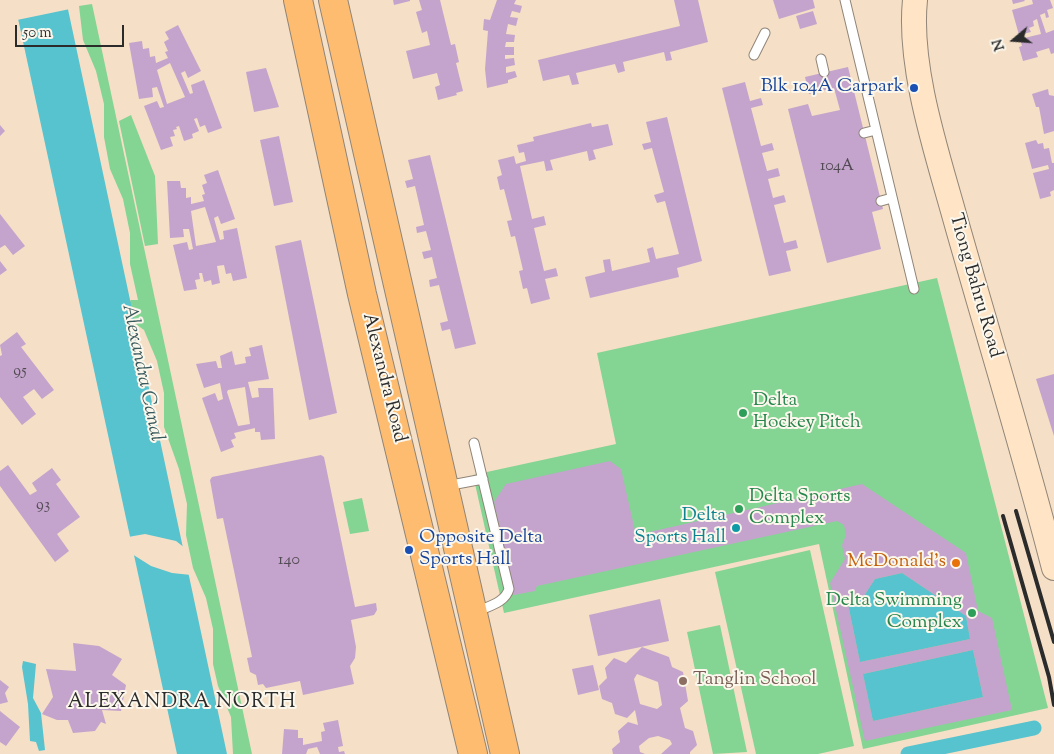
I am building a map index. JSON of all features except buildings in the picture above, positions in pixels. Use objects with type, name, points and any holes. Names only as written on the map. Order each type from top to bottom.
[{"type":"main road","name":"Alexandra Road","points":[[298,0],[362,294],[473,754]]},
{"type":"main road","name":"Alexandra Road","points":[[333,0],[472,614],[506,754]]},
{"type":"main road","name":"Tiong Bahru Road","points":[[915,0],[915,41],[922,91],[949,196],[1054,568]]},
{"type":"lane","points":[[845,0],[914,289]]},
{"type":"lane","points":[[754,54],[765,33]]},
{"type":"lane","points":[[821,59],[824,72]]},
{"type":"lane","points":[[864,133],[876,130]]},
{"type":"lane","points":[[881,200],[892,198]]},
{"type":"lane","points":[[472,614],[503,600],[509,589],[474,443]]},
{"type":"lane","points":[[443,487],[483,479]]},
{"type":"green space","points":[[92,4],[252,754],[233,754],[231,717],[218,686],[213,664],[213,629],[206,598],[193,568],[186,535],[187,504],[179,469],[164,427],[164,393],[157,361],[144,330],[133,322],[128,303],[131,300],[138,300],[130,264],[130,233],[123,199],[110,169],[104,137],[104,104],[96,71],[83,40],[79,6]]},
{"type":"green space","points":[[131,115],[155,176],[158,244],[145,246],[119,121]]},
{"type":"green space","name":"Delta Sports Complex","points":[[937,278],[1048,708],[863,749],[819,544],[504,613],[473,475],[616,444],[597,353]]},
{"type":"green space","points":[[362,498],[369,531],[350,534],[343,502]]},
{"type":"green space","points":[[810,550],[854,746],[818,754],[756,754],[715,572]]},
{"type":"green space","points":[[720,625],[747,752],[713,754],[687,632]]},
{"type":"water","name":"Alexandra Canal","points":[[14,0],[66,0],[227,754],[177,754]]},
{"type":"water","points":[[902,573],[966,616],[970,639],[860,662],[847,599],[864,596],[875,579]]},
{"type":"water","points":[[973,650],[983,697],[873,721],[863,674]]},
{"type":"water","points":[[23,661],[36,664],[33,698],[41,713],[45,750],[39,751],[36,742],[30,741],[28,704],[22,667]]},
{"type":"pier","points":[[13,0],[68,0],[70,9],[17,20]]},
{"type":"pier","points":[[145,534],[176,541],[185,548],[191,575],[172,573],[151,566],[132,554],[128,537]]},
{"type":"waterway","points":[[908,754],[1034,728]]},
{"type":"railway","points":[[1016,511],[1054,642]]},
{"type":"railway","points":[[1003,516],[1049,677],[1054,705]]},
{"type":"place","name":"Blk 104A Carpark","points":[[914,88]]},
{"type":"place","name":"Delta Hockey Pitch","points":[[743,413]]},
{"type":"place","name":"Delta Sports Complex","points":[[739,509]]},
{"type":"place","name":"Delta Sports Hall","points":[[736,528]]},
{"type":"place","name":"Opposite Delta Sports Hall","points":[[409,550]]},
{"type":"place","name":"McDonald's","points":[[956,563]]},
{"type":"place","name":"Delta Swimming Complex","points":[[972,613]]},
{"type":"place","name":"Tanglin School","points":[[683,681]]},
{"type":"district","name":"ALEXANDRA NORTH","points":[[182,704]]}]
